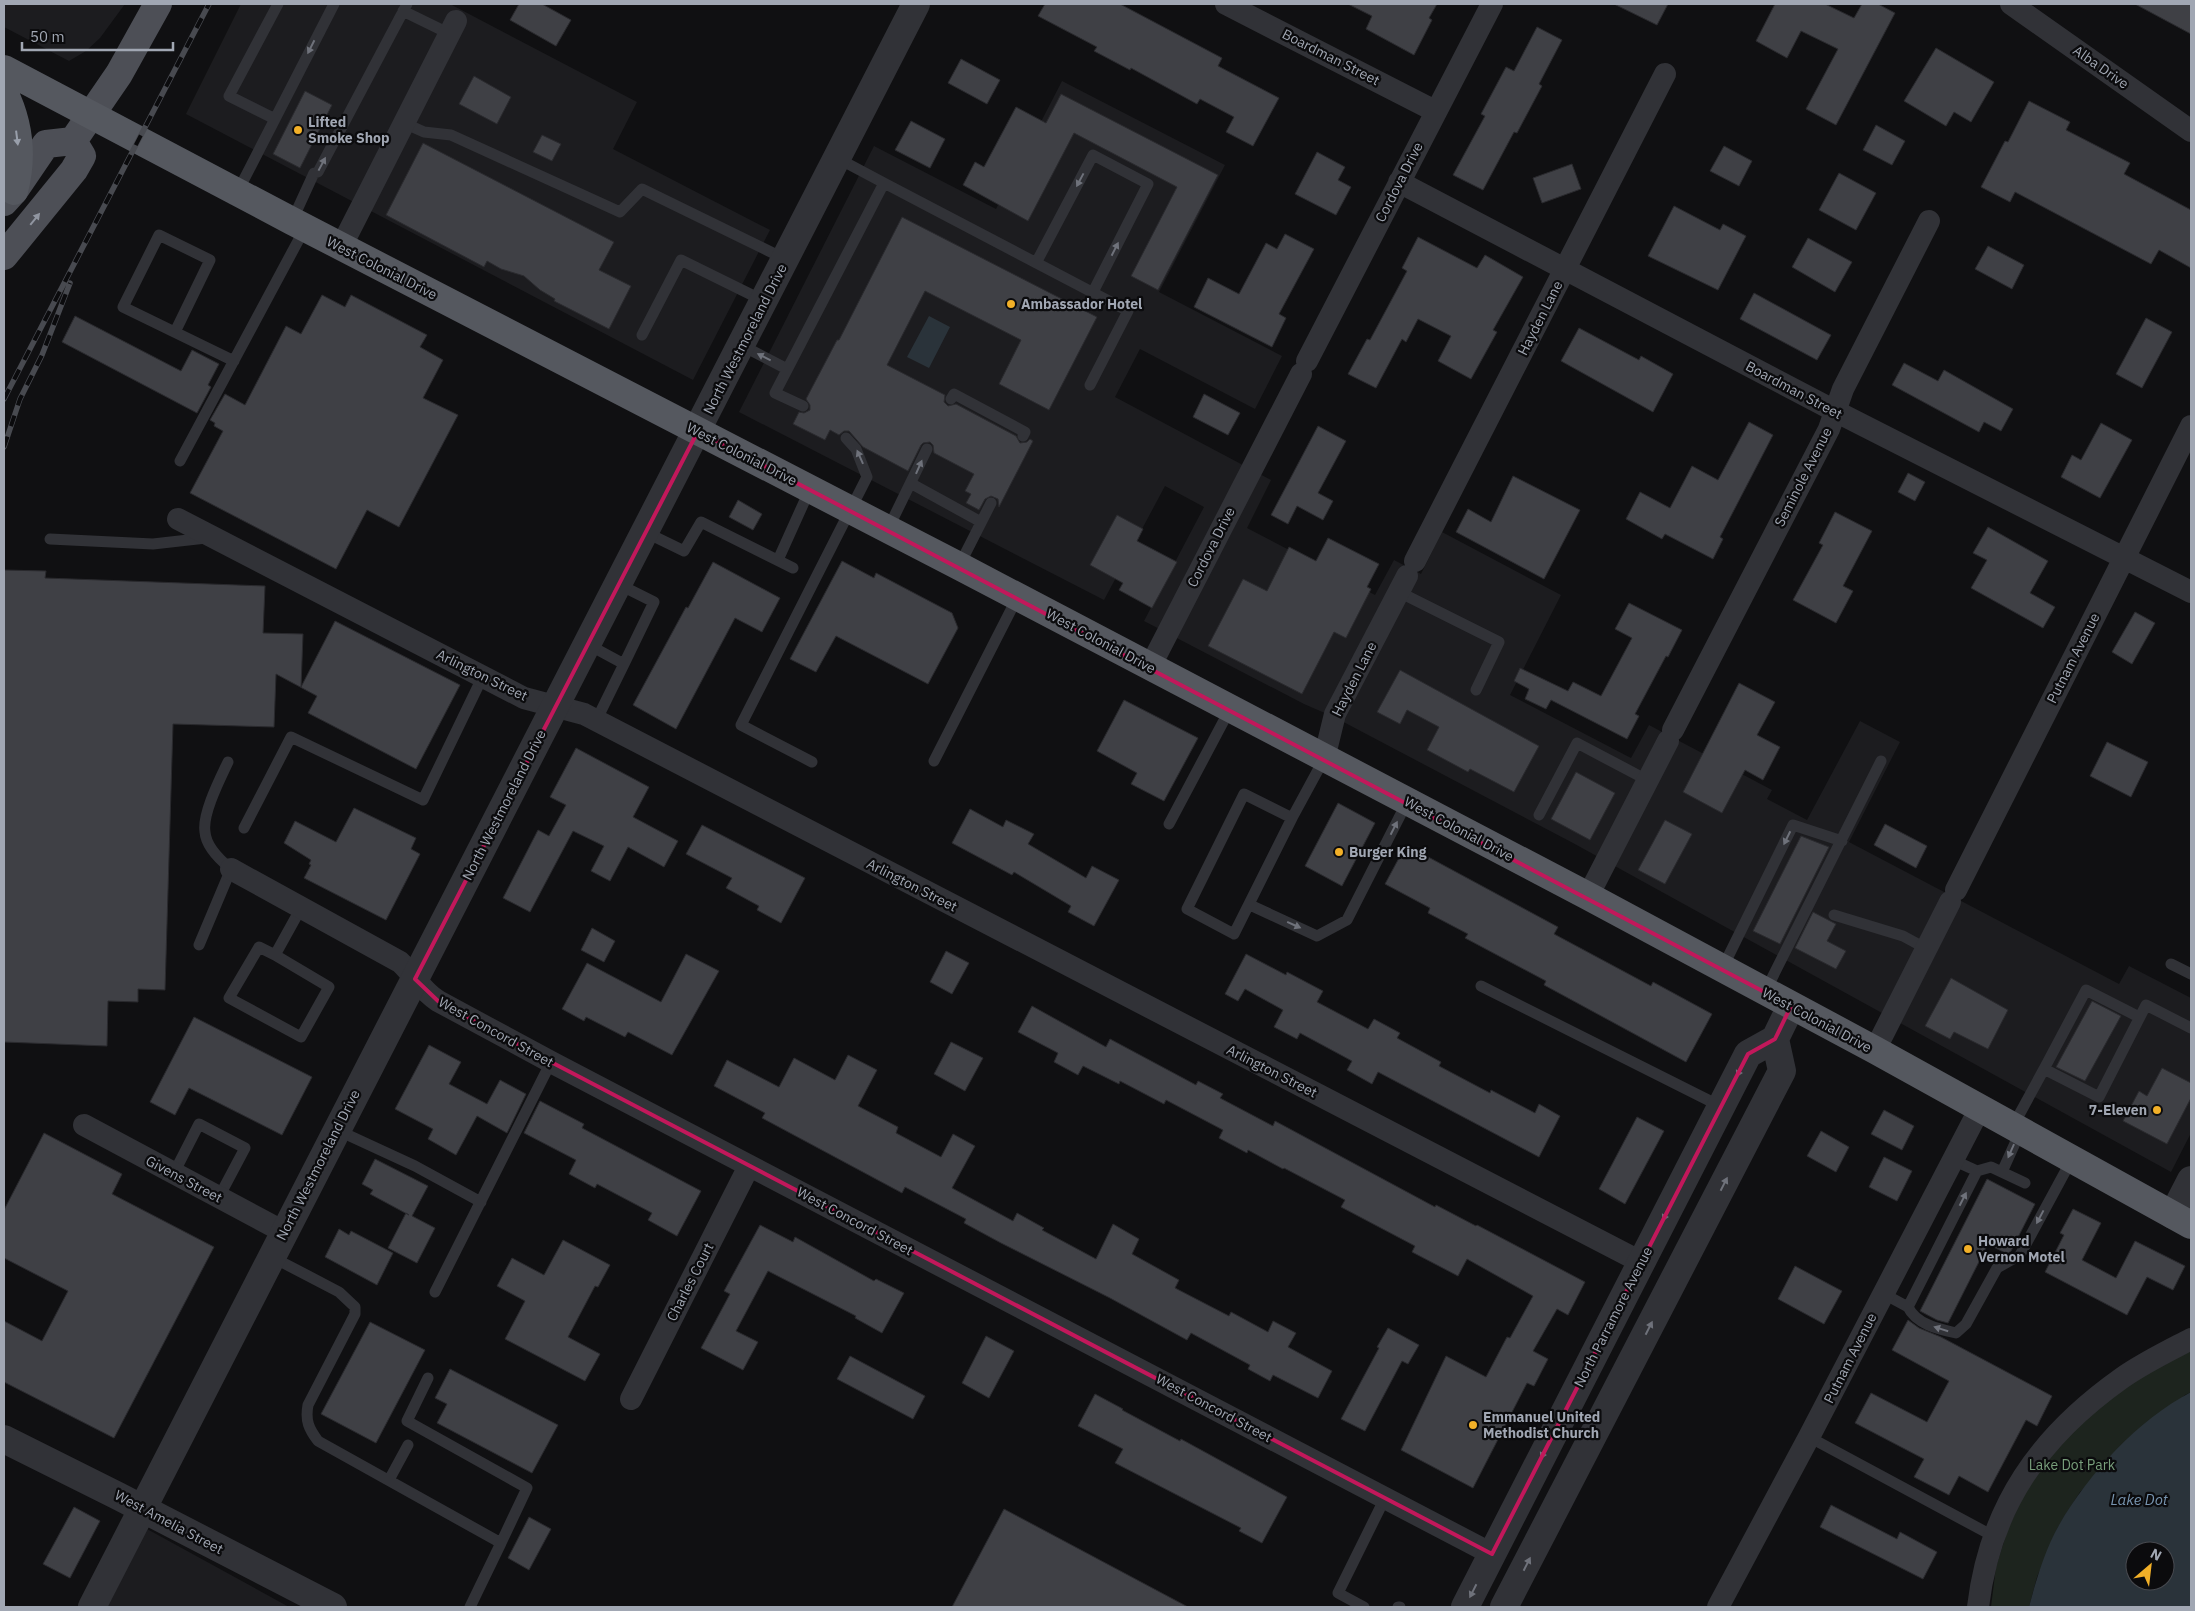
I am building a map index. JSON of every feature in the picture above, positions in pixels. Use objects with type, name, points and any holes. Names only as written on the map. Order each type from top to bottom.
[{"type":"highway","name":"West Colonial Drive","points":[[4,69],[298,225],[888,529],[1588,896],[1875,1050],[2182,1220]]},
{"type":"highway","points":[[4,92],[12,110],[20,158],[9,197]]},
{"type":"main road","points":[[9,197],[46,144],[73,141],[118,74],[158,4]]},
{"type":"main road","points":[[4,256],[74,170],[82,156],[73,141]]},
{"type":"street","name":"North Westmoreland Drive","points":[[92,1607],[336,1129],[698,431],[916,4]]},
{"type":"street","name":"Boardman Street","points":[[1226,4],[1435,111]]},
{"type":"street","name":"Cordova Drive","points":[[1150,667],[1435,111],[1492,4]]},
{"type":"street","name":"Alba Drive","points":[[2011,4],[2191,131]]},
{"type":"street","points":[[341,247],[453,27]]},
{"type":"street","name":"Hayden Lane","points":[[1324,759],[1335,714],[1665,74]]},
{"type":"street","name":"Boardman Street","points":[[1400,182],[1835,411],[2191,592]]},
{"type":"street","name":"Seminole Avenue","points":[[1588,896],[1828,429],[1843,389],[1929,221]]},
{"type":"street","name":"Putnam Avenue","points":[[1875,1050],[2191,426]]},
{"type":"street","name":"Arlington Street","points":[[178,519],[524,698],[584,714],[1641,1262]]},
{"type":"street","name":"West Concord Street","points":[[231,869],[400,962],[425,993],[550,1062],[1492,1554]]},
{"type":"street","points":[[1504,1607],[1782,1071],[1776,1039],[1791,1006]]},
{"type":"street","name":"North Parramore Avenue","points":[[1465,1607],[1748,1054],[1776,1039]]},
{"type":"street","name":"Putnam Avenue","points":[[1718,1607],[1810,1437],[1980,1108]]},
{"type":"street","name":"Givens Street","points":[[84,1125],[284,1232]]},
{"type":"street","name":"Charles Court","points":[[631,1399],[749,1166]]},
{"type":"street","points":[[2182,1220],[2191,1180]]},
{"type":"street","points":[[1978,1607],[1981,1580],[1993,1536],[2026,1471],[2054,1436],[2083,1407],[2124,1377],[2191,1339]]},
{"type":"street","name":"West Amelia Street","points":[[4,1439],[332,1607]]},
{"type":"lane","points":[[275,119],[229,96],[278,4]]},
{"type":"lane","points":[[237,192],[334,4]]},
{"type":"lane","points":[[180,461],[234,361],[298,225],[314,173],[318,172],[405,7],[453,27]]},
{"type":"lane","points":[[404,123],[424,132],[451,134],[620,212],[642,189],[786,259]]},
{"type":"lane","points":[[1036,263],[1093,155],[1148,184],[1093,292]]},
{"type":"lane","points":[[837,158],[1128,311],[1090,385]]},
{"type":"lane","points":[[802,406],[775,393],[884,183]]},
{"type":"lane","points":[[175,332],[210,260],[160,235],[123,307],[234,361]]},
{"type":"lane","points":[[642,335],[681,260],[764,301]]},
{"type":"lane","points":[[741,346],[788,369]]},
{"type":"lane","points":[[951,399],[954,394],[1026,432],[1023,436]]},
{"type":"lane","points":[[812,762],[741,725],[867,477],[856,449],[846,438]]},
{"type":"lane","points":[[888,529],[912,484],[927,449]]},
{"type":"lane","points":[[912,484],[982,522]]},
{"type":"lane","points":[[778,560],[810,489]]},
{"type":"lane","points":[[959,566],[991,503]]},
{"type":"lane","points":[[645,532],[684,552],[701,522],[793,568]]},
{"type":"lane","points":[[50,539],[153,544],[213,537]]},
{"type":"lane","points":[[1407,576],[1499,642],[1476,690]]},
{"type":"lane","points":[[596,721],[654,602],[618,584]]},
{"type":"lane","points":[[934,761],[1017,598]]},
{"type":"lane","points":[[587,644],[624,664]]},
{"type":"lane","points":[[244,828],[291,737],[423,800],[483,676]]},
{"type":"lane","points":[[1169,824],[1230,709]]},
{"type":"lane","points":[[1539,814],[1577,743],[1647,780]]},
{"type":"lane","points":[[1292,818],[1244,794],[1187,909],[1234,934],[1324,759]]},
{"type":"lane","points":[[199,945],[231,869],[215,856],[205,832],[210,801],[228,762]]},
{"type":"lane","points":[[1765,992],[1881,762]]},
{"type":"lane","points":[[1250,905],[1317,936],[1347,920],[1407,802]]},
{"type":"lane","points":[[1722,969],[1794,824],[1842,841]]},
{"type":"lane","points":[[274,955],[301,908]]},
{"type":"lane","points":[[1834,915],[1903,936],[1927,949]]},
{"type":"lane","points":[[259,947],[274,955],[329,987],[301,1037],[229,998],[259,947]]},
{"type":"lane","points":[[2171,964],[2191,974]]},
{"type":"lane","points":[[1481,986],[1720,1106]]},
{"type":"lane","points":[[2002,1172],[2017,1128],[2044,1069],[2086,990],[2139,1017]]},
{"type":"lane","points":[[2044,1069],[2099,1097],[2146,1005],[2191,1028]]},
{"type":"lane","points":[[435,1292],[550,1062]]},
{"type":"lane","points":[[174,1173],[199,1124],[245,1148],[219,1197]]},
{"type":"lane","points":[[336,1129],[415,1166],[481,1202]]},
{"type":"lane","points":[[1884,1294],[1908,1307],[1912,1316],[1938,1329],[1956,1332],[1966,1324],[1997,1268],[2020,1255],[2047,1195],[2072,1159]]},
{"type":"lane","points":[[1953,1160],[1977,1171],[1991,1167],[2025,1183]]},
{"type":"lane","points":[[1908,1307],[1977,1171]]},
{"type":"lane","points":[[272,1257],[339,1292],[355,1307],[355,1314],[308,1406],[306,1416],[308,1428],[318,1441],[501,1543]]},
{"type":"lane","points":[[428,1378],[407,1421],[527,1488],[470,1607]]},
{"type":"lane","points":[[1810,1437],[1993,1536]]},
{"type":"lane","points":[[389,1480],[408,1445]]},
{"type":"lane","points":[[1364,1607],[1338,1593],[1385,1498]]},
{"type":"highlighted area","points":[[698,431],[1791,1006],[1775,1039],[1748,1054],[1492,1554],[551,1062],[438,1001],[415,979]]},
{"type":"shaded area","points":[[4,4],[125,4],[100,38],[86,51],[69,61],[4,27]]},
{"type":"shaded area","points":[[241,4],[450,4],[637,102],[613,149],[770,230],[693,380],[186,114]]},
{"type":"shaded area","points":[[1062,81],[1225,165],[1159,292],[1282,356],[1255,409],[1140,349],[1115,397],[1271,480],[1247,528],[1375,595],[1394,560],[1421,574],[1442,532],[1561,595],[1510,695],[1631,758],[1649,725],[1772,790],[1767,799],[1807,820],[1860,721],[1900,742],[1849,842],[2119,984],[2129,966],[2191,998],[2191,1133],[2171,1172],[1573,843],[1334,717],[1304,704],[1144,621],[1204,507],[1165,486],[1104,600],[739,412],[874,146],[996,209]]},
{"type":"shaded area","points":[[147,1529],[289,1607],[107,1607]]},
{"type":"green space","name":"Lake Dot Park","points":[[2191,1346],[2191,1392],[2185,1395],[2080,1492],[2058,1527],[2037,1577],[2029,1607],[1991,1607],[1996,1567],[2008,1529],[2027,1488],[2044,1461],[2109,1395]]},
{"type":"water","points":[[929,316],[950,327],[929,368],[907,357]]},
{"type":"water","name":"Lake Dot","points":[[2191,1392],[2191,1607],[2029,1607],[2049,1545],[2071,1505],[2100,1467],[2152,1418]]},
{"type":"building","points":[[519,4],[542,4],[571,20],[556,46],[510,20]]},
{"type":"building","points":[[1045,4],[1120,4],[1222,58],[1218,66],[1279,98],[1253,146],[1226,132],[1234,117],[1200,99],[1197,104],[1131,68],[1130,70],[1094,51],[1097,47],[1038,16]]},
{"type":"building","points":[[1348,4],[1437,4],[1429,18],[1432,20],[1414,55],[1366,29],[1372,16]]},
{"type":"building","points":[[1614,4],[1668,4],[1657,25]]},
{"type":"building","points":[[1775,4],[1825,4],[1854,18],[1862,4],[1878,4],[1895,13],[1836,125],[1806,109],[1838,49],[1801,31],[1787,58],[1756,41]]},
{"type":"building","points":[[2135,4],[2191,4],[2191,34]]},
{"type":"building","points":[[1537,27],[1562,40],[1539,84],[1542,86],[1517,133],[1514,132],[1483,190],[1453,175],[1485,116],[1481,114],[1506,67],[1514,71]]},
{"type":"building","points":[[1936,48],[1994,82],[1971,122],[1954,112],[1946,126],[1904,101]]},
{"type":"building","points":[[961,59],[1000,80],[987,104],[948,83]]},
{"type":"building","points":[[474,76],[511,97],[497,124],[459,104]]},
{"type":"building","points":[[305,91],[332,105],[300,168],[273,154]]},
{"type":"building","points":[[1061,94],[1218,175],[1158,290],[1131,276],[1177,187],[1074,133],[1028,221],[963,185],[975,162],[984,167],[1016,107],[1046,123]]},
{"type":"building","points":[[2029,101],[2070,122],[2066,130],[2130,163],[2124,174],[2191,210],[2191,268],[2159,250],[2151,264],[2015,192],[2010,202],[1981,187],[2005,141],[2008,142]]},
{"type":"building","points":[[911,121],[945,139],[930,168],[895,150]]},
{"type":"building","points":[[1876,125],[1905,141],[1892,165],[1863,150]]},
{"type":"building","points":[[542,135],[561,144],[552,161],[533,152]]},
{"type":"building","points":[[423,143],[614,242],[599,270],[631,286],[609,329],[554,301],[555,299],[540,290],[524,276],[501,269],[487,261],[484,267],[386,215]]},
{"type":"building","points":[[1724,146],[1752,161],[1739,186],[1710,171]]},
{"type":"building","points":[[1317,152],[1345,167],[1338,180],[1351,187],[1336,215],[1295,194]]},
{"type":"building","points":[[1572,164],[1581,189],[1542,203],[1533,178]]},
{"type":"building","points":[[1839,173],[1876,193],[1856,230],[1819,210]]},
{"type":"building","points":[[1674,206],[1720,230],[1723,224],[1746,236],[1718,290],[1648,256]]},
{"type":"building","points":[[902,217],[1097,317],[1049,410],[999,384],[1021,340],[925,291],[887,365],[945,395],[944,402],[948,406],[956,404],[1016,436],[1020,443],[1027,442],[1030,439],[1033,441],[999,507],[998,499],[991,496],[985,499],[979,510],[966,503],[971,494],[965,491],[974,474],[934,453],[933,445],[930,442],[921,445],[908,471],[863,447],[849,431],[844,431],[839,435],[830,430],[825,440],[793,424],[799,412],[804,413],[810,410],[810,405],[806,399],[837,340],[839,340]]},
{"type":"building","points":[[1285,234],[1314,249],[1279,314],[1286,318],[1272,347],[1194,307],[1208,278],[1239,294],[1266,243],[1277,249]]},
{"type":"building","points":[[1418,237],[1477,268],[1485,255],[1523,277],[1493,330],[1497,332],[1471,379],[1438,361],[1451,336],[1418,319],[1406,342],[1402,339],[1376,388],[1348,374],[1367,339],[1370,340],[1407,271],[1402,268]]},
{"type":"building","points":[[1808,238],[1852,262],[1835,292],[1792,267]]},
{"type":"building","points":[[1988,246],[2024,265],[2012,289],[1975,269]]},
{"type":"building","points":[[1754,293],[1831,335],[1817,360],[1740,319]]},
{"type":"building","points":[[322,295],[345,307],[351,295],[427,335],[420,347],[443,360],[423,398],[458,415],[399,527],[367,510],[336,569],[190,493],[223,431],[214,426],[215,423],[210,420],[225,394],[245,405],[286,326],[301,334]]},
{"type":"building","points":[[75,316],[181,371],[192,350],[219,364],[208,385],[211,387],[197,413],[62,342]]},
{"type":"building","points":[[2146,318],[2172,332],[2142,388],[2116,374]]},
{"type":"building","points":[[1579,328],[1639,360],[1641,356],[1673,374],[1653,412],[1561,361]]},
{"type":"building","points":[[1904,363],[1938,381],[1944,370],[2013,409],[2001,431],[1984,422],[1979,432],[1892,385]]},
{"type":"building","points":[[1204,394],[1240,413],[1228,435],[1193,417]]},
{"type":"building","points":[[1749,422],[1773,435],[1720,537],[1723,539],[1713,559],[1665,534],[1662,539],[1626,519],[1640,492],[1670,508],[1692,466],[1718,480]]},
{"type":"building","points":[[2101,423],[2132,440],[2100,498],[2061,477],[2072,455],[2081,460]]},
{"type":"building","points":[[1318,426],[1346,441],[1318,493],[1333,501],[1323,520],[1297,506],[1288,524],[1271,515]]},
{"type":"building","points":[[1908,473],[1925,482],[1915,501],[1898,492]]},
{"type":"building","points":[[1513,476],[1580,510],[1544,579],[1456,532],[1468,509],[1491,522]]},
{"type":"building","points":[[738,500],[762,514],[753,530],[729,517]]},
{"type":"building","points":[[1835,512],[1872,531],[1843,586],[1853,591],[1836,623],[1793,600],[1823,545],[1819,543]]},
{"type":"building","points":[[1117,515],[1143,529],[1137,541],[1177,562],[1152,608],[1119,590],[1123,583],[1090,565]]},
{"type":"building","points":[[1988,527],[2048,561],[2030,593],[2055,607],[2043,628],[1971,588],[1987,560],[1973,553]]},
{"type":"building","points":[[1328,538],[1379,564],[1367,587],[1371,589],[1346,638],[1334,632],[1302,694],[1208,646],[1243,579],[1267,591],[1289,547],[1316,561]]},
{"type":"building","points":[[842,561],[874,578],[876,573],[952,613],[958,628],[928,684],[836,636],[816,672],[790,659]]},
{"type":"building","points":[[713,562],[780,598],[762,632],[735,618],[676,729],[633,705],[686,607],[688,608]]},
{"type":"building","points":[[4,570],[46,571],[45,578],[265,586],[263,633],[303,634],[301,687],[335,621],[460,685],[416,769],[308,713],[317,696],[276,674],[274,727],[173,724],[165,990],[138,989],[138,1002],[108,1001],[107,1046],[4,1042]]},
{"type":"building","points":[[1629,603],[1682,630],[1635,714],[1639,716],[1627,739],[1551,700],[1546,709],[1525,699],[1529,689],[1514,681],[1520,668],[1568,691],[1573,682],[1601,696],[1632,638],[1615,629]]},
{"type":"building","points":[[2135,612],[2155,623],[2132,664],[2112,652]]},
{"type":"building","points":[[1400,670],[1539,746],[1514,792],[1470,769],[1468,772],[1427,750],[1439,727],[1407,710],[1400,724],[1377,712]]},
{"type":"building","points":[[1739,683],[1775,702],[1757,735],[1780,747],[1763,780],[1745,770],[1722,813],[1683,792]]},
{"type":"building","points":[[1124,700],[1198,738],[1164,801],[1131,784],[1137,773],[1097,751]]},
{"type":"building","points":[[2107,742],[2148,762],[2131,797],[2090,776]]},
{"type":"building","points":[[576,748],[649,787],[633,817],[678,841],[664,867],[628,847],[610,881],[591,871],[604,846],[573,831],[530,912],[503,898],[538,830],[549,836],[566,805],[550,797]]},
{"type":"building","points":[[1576,772],[1615,793],[1590,840],[1551,819]]},
{"type":"building","points":[[1338,803],[1375,823],[1342,886],[1305,866]]},
{"type":"building","points":[[354,808],[416,838],[411,849],[420,854],[386,920],[304,878],[311,865],[309,864],[311,860],[284,843],[295,821],[336,842]]},
{"type":"building","points":[[970,809],[1003,827],[1006,820],[1034,834],[1028,844],[1086,878],[1092,866],[1119,880],[1094,926],[1068,912],[1071,906],[1014,872],[1012,875],[952,843]]},
{"type":"building","points":[[1665,820],[1692,834],[1665,884],[1638,870]]},
{"type":"building","points":[[1885,824],[1927,846],[1916,868],[1874,845]]},
{"type":"building","points":[[702,825],[805,878],[781,923],[757,910],[759,906],[726,888],[732,878],[686,854]]},
{"type":"building","points":[[1801,836],[1829,847],[1780,944],[1753,931]]},
{"type":"building","points":[[1406,845],[1558,927],[1554,934],[1651,986],[1653,982],[1712,1014],[1686,1062],[1544,985],[1546,981],[1465,938],[1468,934],[1428,913],[1430,908],[1385,884]]},
{"type":"building","points":[[1813,912],[1836,924],[1827,941],[1846,951],[1836,969],[1795,948]]},
{"type":"building","points":[[592,928],[615,941],[604,962],[581,950]]},
{"type":"building","points":[[946,951],[969,963],[952,994],[930,982]]},
{"type":"building","points":[[686,954],[719,971],[672,1055],[628,1032],[625,1037],[586,1017],[584,1021],[562,1009],[587,963],[661,1002]]},
{"type":"building","points":[[1246,954],[1286,975],[1287,972],[1323,991],[1317,1002],[1368,1029],[1374,1019],[1400,1033],[1397,1038],[1441,1062],[1439,1066],[1490,1093],[1491,1090],[1535,1113],[1539,1104],[1560,1116],[1539,1157],[1378,1072],[1372,1084],[1347,1070],[1352,1061],[1300,1033],[1297,1039],[1274,1027],[1283,1010],[1245,989],[1238,1001],[1225,994]]},
{"type":"building","points":[[1951,978],[2008,1010],[1988,1049],[1954,1032],[1950,1039],[1925,1026]]},
{"type":"building","name":"7-Eleven","points":[[2092,1001],[2121,1016],[2085,1081],[2056,1067]]},
{"type":"building","points":[[1032,1006],[1106,1047],[1110,1039],[1196,1085],[1198,1081],[1223,1094],[1220,1098],[1273,1126],[1275,1121],[1435,1207],[1436,1205],[1477,1225],[1585,1282],[1568,1315],[1557,1309],[1533,1351],[1548,1359],[1534,1386],[1527,1383],[1473,1488],[1401,1450],[1446,1356],[1486,1377],[1507,1337],[1510,1338],[1533,1296],[1467,1259],[1458,1276],[1412,1252],[1415,1246],[1341,1207],[1345,1200],[1248,1150],[1247,1153],[1219,1138],[1223,1130],[1166,1100],[1164,1104],[1120,1081],[1119,1084],[1083,1066],[1078,1075],[1054,1062],[1058,1053],[1018,1032]]},
{"type":"building","points":[[194,1017],[312,1077],[282,1135],[189,1088],[175,1115],[150,1102]]},
{"type":"building","points":[[951,1042],[983,1058],[965,1091],[934,1074]]},
{"type":"building","points":[[429,1045],[461,1062],[449,1084],[487,1104],[500,1080],[526,1094],[507,1133],[477,1116],[456,1155],[428,1139],[433,1129],[395,1109]]},
{"type":"building","points":[[848,1055],[877,1070],[858,1106],[898,1127],[896,1133],[941,1157],[953,1134],[975,1146],[952,1188],[1013,1221],[1017,1213],[1044,1228],[1042,1230],[1096,1259],[1113,1224],[1139,1239],[1132,1254],[1179,1280],[1175,1288],[1229,1316],[1231,1312],[1268,1332],[1273,1321],[1296,1333],[1288,1347],[1332,1371],[1318,1398],[1273,1375],[1270,1381],[1248,1369],[1250,1365],[1191,1333],[1187,1340],[964,1223],[966,1219],[905,1187],[902,1193],[762,1118],[765,1113],[714,1086],[727,1060],[779,1087],[794,1058],[835,1080]]},
{"type":"building","name":"7-Eleven","points":[[2162,1068],[2191,1083],[2191,1098],[2167,1144],[2123,1121],[2139,1091],[2147,1096]]},
{"type":"building","points":[[540,1101],[584,1124],[582,1128],[701,1191],[677,1236],[648,1220],[652,1213],[597,1184],[595,1188],[569,1174],[576,1160],[524,1133]]},
{"type":"building","points":[[1884,1110],[1914,1126],[1902,1150],[1871,1134]]},
{"type":"building","points":[[1637,1117],[1664,1131],[1625,1204],[1599,1189]]},
{"type":"building","points":[[1821,1131],[1849,1147],[1836,1172],[1807,1156]]},
{"type":"building","points":[[44,1133],[122,1174],[112,1194],[214,1247],[114,1438],[4,1382],[4,1321],[42,1341],[68,1291],[4,1258],[4,1210]]},
{"type":"building","points":[[1884,1157],[1912,1171],[1897,1201],[1869,1187]]},
{"type":"building","points":[[375,1159],[428,1186],[412,1216],[435,1228],[417,1263],[388,1248],[406,1213],[370,1194],[373,1190],[362,1184]]},
{"type":"building","name":"Howard Vernon Motel","points":[[1987,1179],[2035,1204],[2011,1251],[2007,1254],[1988,1244],[1948,1323],[1937,1320],[1920,1311]]},
{"type":"building","points":[[2073,1209],[2101,1223],[2082,1260],[2116,1278],[2135,1241],[2185,1266],[2173,1290],[2147,1277],[2127,1315],[2045,1272],[2064,1235],[2060,1233]]},
{"type":"building","points":[[760,1225],[793,1242],[795,1237],[874,1281],[876,1279],[904,1293],[882,1333],[855,1318],[856,1316],[768,1271],[736,1331],[758,1342],[743,1370],[701,1348],[730,1294],[724,1291]]},
{"type":"building","points":[[339,1229],[349,1235],[351,1231],[393,1253],[377,1285],[325,1257]]},
{"type":"building","points":[[563,1240],[610,1265],[598,1287],[595,1286],[568,1337],[600,1354],[585,1381],[505,1339],[525,1301],[497,1286],[512,1258],[544,1275]]},
{"type":"building","points":[[1795,1266],[1842,1291],[1824,1324],[1778,1299]]},
{"type":"building","points":[[1908,1320],[1919,1328],[1941,1337],[2052,1396],[2037,1426],[2026,1420],[1988,1492],[1959,1476],[1949,1495],[1914,1477],[1924,1459],[1855,1423],[1871,1393],[1927,1422],[1949,1381],[1892,1350]]},
{"type":"building","points":[[370,1322],[425,1350],[376,1443],[321,1414]]},
{"type":"building","points":[[1388,1328],[1419,1345],[1408,1364],[1402,1361],[1365,1431],[1341,1419]]},
{"type":"building","points":[[986,1336],[1014,1351],[989,1398],[962,1383]]},
{"type":"building","points":[[850,1356],[925,1396],[913,1419],[837,1379]]},
{"type":"building","points":[[450,1369],[558,1425],[532,1473],[437,1423],[447,1404],[435,1398]]},
{"type":"building","points":[[1095,1394],[1287,1497],[1262,1543],[1239,1531],[1241,1528],[1115,1463],[1123,1449],[1078,1426]]},
{"type":"building","points":[[1831,1505],[1897,1539],[1900,1532],[1937,1552],[1923,1579],[1820,1527]]},
{"type":"building","points":[[74,1507],[100,1521],[70,1578],[43,1564]]},
{"type":"building","points":[[1004,1509],[1188,1607],[952,1607]]},
{"type":"building","points":[[529,1517],[551,1529],[529,1570],[508,1558]]},
{"type":"railway","points":[[4,399],[209,4]]},
{"type":"railway","points":[[4,447],[20,399],[42,355],[70,283]]},
{"type":"place","name":"Lifted Smoke Shop","points":[[298,130]]},
{"type":"place","name":"Ambassador Hotel","points":[[1011,304]]},
{"type":"place","name":"Burger King","points":[[1339,852]]},
{"type":"place","name":"7-Eleven","points":[[2157,1110]]},
{"type":"place","name":"Howard Vernon Motel","points":[[1968,1249]]},
{"type":"place","name":"Emmanuel United Methodist Church","points":[[1473,1425]]}]
